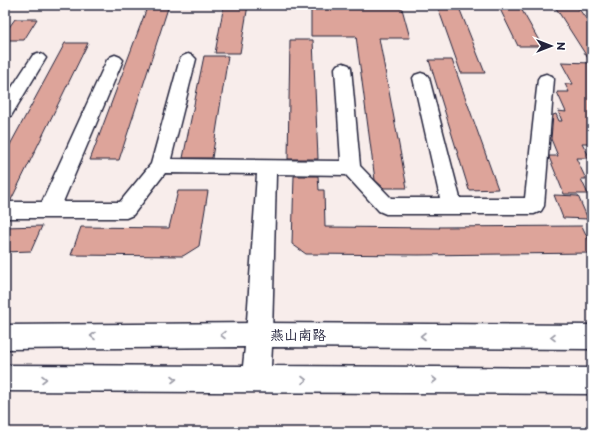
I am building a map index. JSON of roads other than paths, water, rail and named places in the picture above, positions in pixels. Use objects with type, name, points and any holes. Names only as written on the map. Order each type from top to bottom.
[{"type":"main road","name":"燕山南路","points":[[5,337],[259,335],[592,337]]},
{"type":"main road","points":[[256,379],[259,335]]},
{"type":"main road","points":[[5,378],[592,381]]},
{"type":"street","points":[[5,112],[38,58]]},
{"type":"street","points":[[5,210],[126,210],[160,166],[188,59]]},
{"type":"street","points":[[49,210],[115,60]]},
{"type":"street","points":[[343,68],[351,168],[386,206],[534,206],[546,79]]},
{"type":"street","points":[[421,78],[452,206]]},
{"type":"street","points":[[160,166],[351,168]]},
{"type":"street","points":[[259,335],[267,167]]}]
